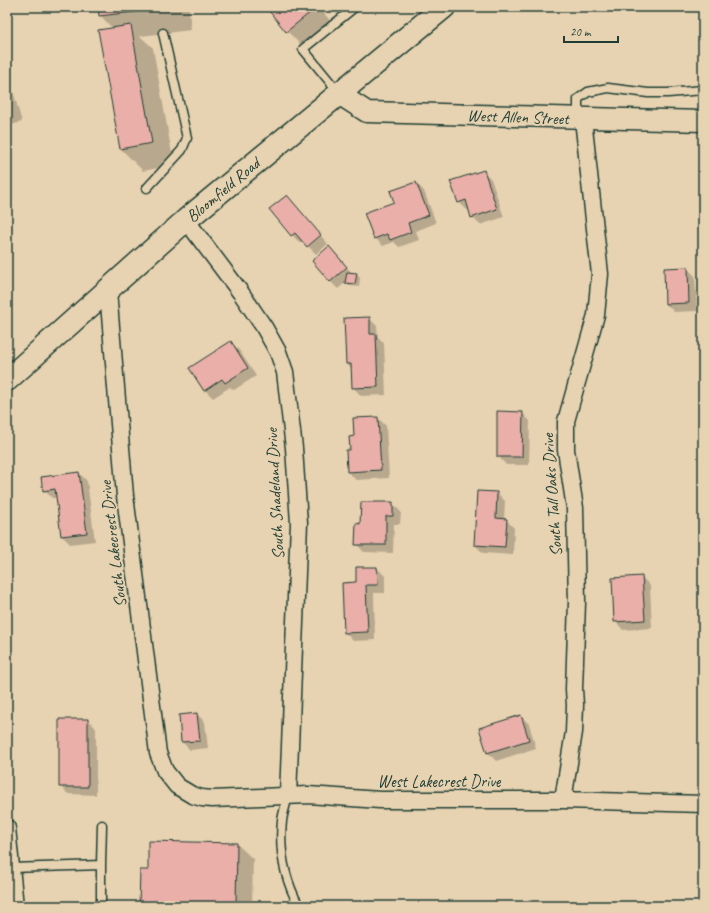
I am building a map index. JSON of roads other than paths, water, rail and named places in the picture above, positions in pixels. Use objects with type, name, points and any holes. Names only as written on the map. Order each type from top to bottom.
[{"type":"main road","name":"Bloomfield Road","points":[[7,380],[186,220],[444,7]]},
{"type":"street","name":"West Allen Street","points":[[339,94],[367,112],[703,122]]},
{"type":"street","name":"South Tall Oaks Drive","points":[[563,800],[574,732],[577,602],[575,508],[566,450],[566,421],[596,315],[600,274],[583,119]]},
{"type":"street","name":"South Shadeland Drive","points":[[186,220],[241,293],[264,327],[278,352],[285,372],[294,448],[299,524],[288,796]]},
{"type":"street","name":"South Lakecrest Drive","points":[[108,291],[125,496],[158,753],[165,771],[177,786]]},
{"type":"street","name":"West Lakecrest Drive","points":[[177,786],[192,795],[212,799],[308,795],[380,800],[563,800],[703,804]]},
{"type":"street","points":[[7,828],[15,906]]},
{"type":"lane","points":[[339,94],[303,49],[355,7]]},
{"type":"lane","points":[[147,188],[182,150],[187,138],[163,33]]},
{"type":"lane","points":[[583,119],[578,108],[578,99],[588,92],[608,88],[648,93],[703,90]]},
{"type":"lane","points":[[288,796],[282,820],[282,851],[284,871],[291,893],[299,906]]},
{"type":"lane","points":[[101,906],[102,825]]},
{"type":"lane","points":[[12,868],[101,865]]}]
